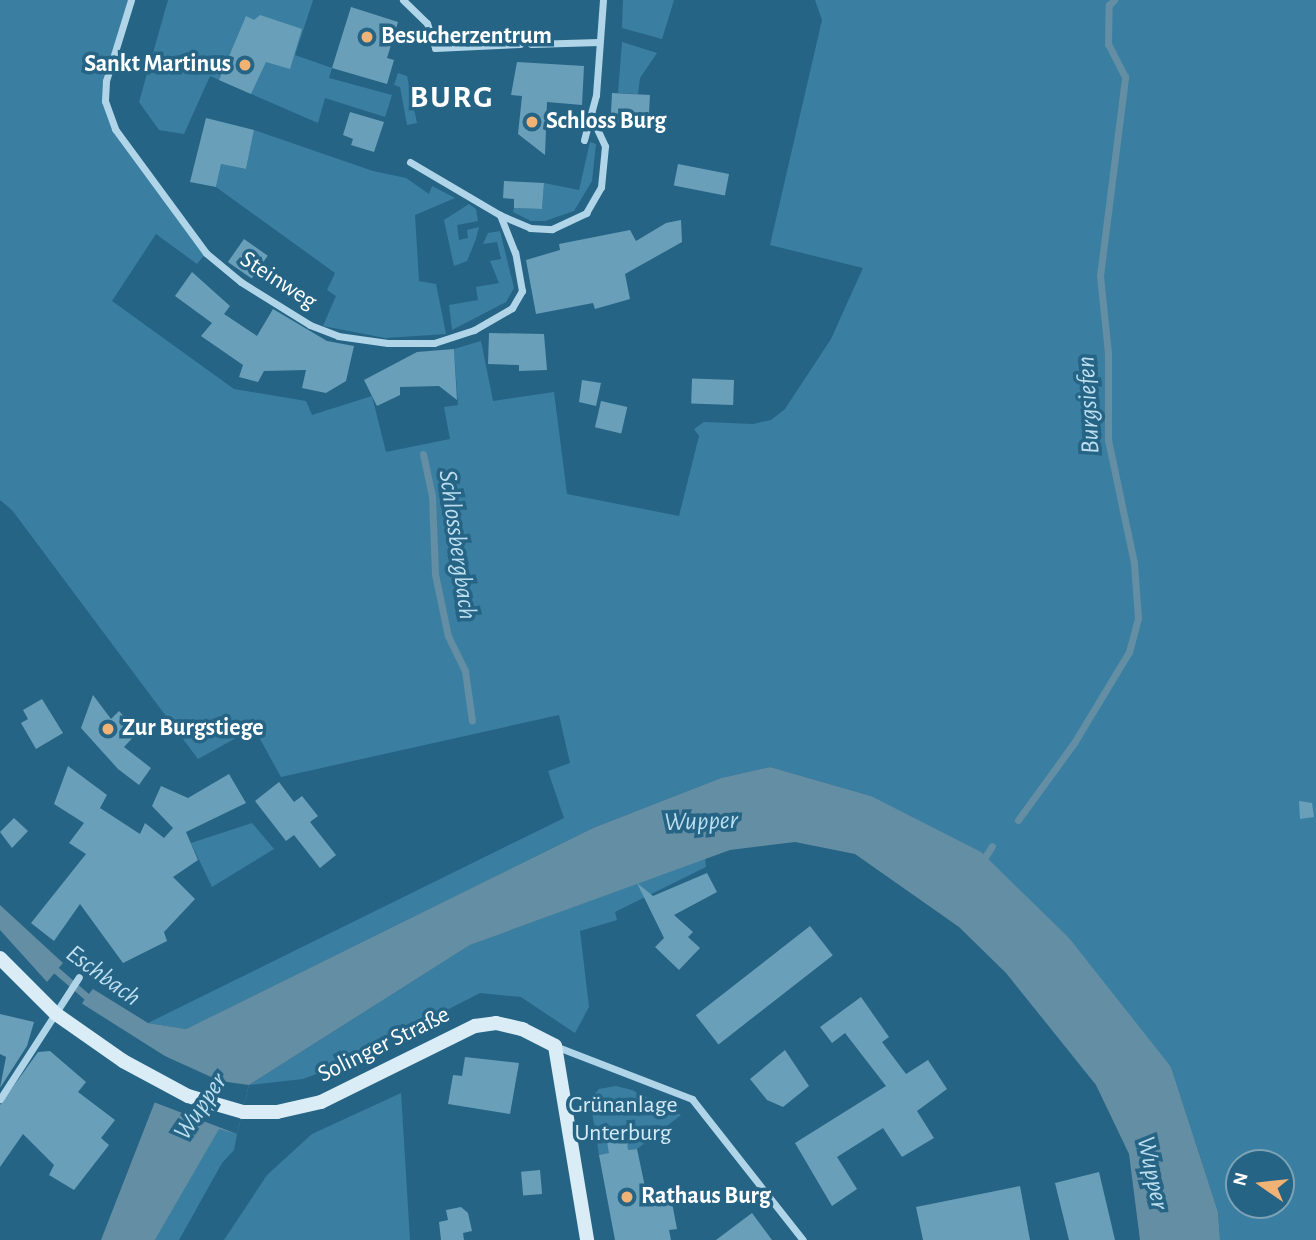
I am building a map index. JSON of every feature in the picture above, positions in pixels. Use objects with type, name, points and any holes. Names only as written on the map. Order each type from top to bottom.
[{"type":"main road","points":[[0,958],[58,1007]]},
{"type":"main road","name":"Solinger Straße","points":[[58,1007],[69,1024],[164,1084],[243,1112],[285,1111],[321,1102],[454,1034],[488,1023],[510,1025],[555,1046]]},
{"type":"main road","points":[[555,1046],[587,1240]]},
{"type":"street","name":"Steinweg","points":[[131,0],[106,81],[105,101],[115,129],[206,253],[241,282],[310,325],[351,339],[388,343],[434,343],[474,331],[512,309],[522,291],[515,253],[500,215]]},
{"type":"street","points":[[403,0],[415,3],[428,23],[435,48],[520,44]]},
{"type":"street","points":[[583,140],[591,117],[603,0]]},
{"type":"street","points":[[531,44],[599,42]]},
{"type":"street","points":[[410,162],[500,215],[530,228],[552,229],[586,213],[597,195],[606,163],[601,131],[591,117]]},
{"type":"street","points":[[0,1099],[79,977]]},
{"type":"street","points":[[555,1046],[692,1099],[803,1240]]},
{"type":"green space","points":[[0,0],[131,0],[116,42],[105,101],[115,129],[206,253],[197,264],[156,234],[112,301],[234,389],[306,401],[312,415],[372,396],[386,452],[450,439],[444,407],[458,405],[454,349],[481,341],[493,401],[554,392],[567,494],[679,516],[699,436],[694,429],[704,422],[753,424],[771,420],[785,409],[831,339],[863,268],[770,245],[822,20],[815,0],[1316,0],[1316,1240],[1220,1240],[1218,1212],[1171,1067],[871,796],[770,767],[721,778],[593,828],[186,1029],[148,1023],[564,818],[548,771],[570,763],[559,715],[281,777],[254,728],[198,759],[12,510],[0,500]]},
{"type":"green space","points":[[168,0],[313,0],[295,55],[332,68],[329,78],[392,95],[385,117],[325,98],[318,123],[210,76],[184,134],[159,130],[139,102]]},
{"type":"green space","points":[[623,0],[674,0],[662,39],[622,28]]},
{"type":"green space","points":[[622,42],[657,53],[640,78],[638,94],[618,93]]},
{"type":"green space","points":[[398,73],[407,76],[417,123],[407,125],[400,87],[394,85]]},
{"type":"green space","points":[[254,130],[373,171],[406,178],[429,194],[432,186],[455,198],[415,215],[419,281],[436,284],[446,334],[385,338],[323,326],[336,296],[327,290],[335,273],[216,187],[221,164],[246,169]]},
{"type":"green space","points":[[590,142],[596,144],[592,181],[574,211],[545,221],[531,221],[513,212],[514,208],[542,209],[544,183],[579,190]]},
{"type":"green space","points":[[469,204],[476,209],[478,221],[457,225],[459,240],[468,238],[467,230],[479,227],[467,261],[454,266],[444,220]]},
{"type":"green space","points":[[500,231],[514,288],[506,302],[452,330],[449,305],[478,300],[476,287],[499,283],[490,261],[501,259],[497,242],[483,244],[488,233]]},
{"type":"green space","points":[[252,823],[274,849],[212,887],[191,843]]},
{"type":"green space","points":[[705,858],[706,867],[615,912],[617,920],[580,931],[589,1007],[575,1033],[521,997],[480,993],[338,1066],[303,1079],[249,1085],[470,945]]},
{"type":"green space","name":"Grünanlage Unterburg","points":[[616,1086],[632,1090],[681,1115],[637,1149],[599,1155],[590,1099],[599,1089]]},
{"type":"green space","points":[[401,1093],[410,1240],[224,1240],[267,1175],[312,1134]]},
{"type":"green space","points":[[219,1128],[237,1134],[234,1150],[222,1163],[179,1240],[155,1240]]},
{"type":"water","name":"Wupper","points":[[770,767],[871,796],[981,852],[1069,938],[1171,1067],[1218,1212],[1220,1240],[1140,1240],[1129,1154],[1096,1085],[1006,973],[959,927],[855,854],[795,842],[730,850],[470,945],[249,1085],[237,1134],[219,1129],[155,1240],[101,1240],[156,1099],[176,1063],[81,1003],[93,989],[148,1023],[186,1029],[593,828],[721,778]]},
{"type":"water","points":[[0,905],[63,963],[47,982],[0,930]]},
{"type":"pier","points":[[91,987],[82,1004],[147,1048],[220,1081],[249,1085],[237,1134],[151,1101],[171,1064],[79,1006]]},
{"type":"building","name":"Besucherzentrum","points":[[351,7],[398,22],[387,58],[394,60],[387,84],[332,68]]},
{"type":"building","name":"Sankt Martinus","points":[[260,15],[302,29],[290,69],[266,62],[251,94],[219,80],[246,16],[254,20]]},
{"type":"building","points":[[517,62],[584,66],[582,105],[547,102],[545,155],[518,134],[522,96],[511,95]]},
{"type":"building","points":[[612,93],[650,95],[648,129],[610,127]]},
{"type":"building","points":[[350,112],[384,122],[374,152],[351,145],[353,139],[343,135]]},
{"type":"building","points":[[206,118],[254,130],[246,169],[221,164],[216,187],[190,182]]},
{"type":"building","points":[[678,164],[729,174],[725,196],[674,186]]},
{"type":"building","points":[[504,181],[544,183],[542,209],[514,208],[514,199],[503,198]]},
{"type":"building","points":[[681,220],[682,242],[625,274],[630,299],[595,309],[593,303],[536,314],[526,260],[560,250],[559,244],[630,230],[636,241],[666,223]]},
{"type":"building","points":[[244,239],[268,256],[252,279],[228,262]]},
{"type":"building","points":[[192,272],[230,306],[224,314],[257,336],[273,309],[327,341],[354,346],[346,381],[326,393],[302,388],[306,370],[264,371],[258,382],[239,377],[243,365],[201,336],[212,323],[175,296]]},
{"type":"building","points":[[489,333],[544,334],[547,370],[519,371],[519,365],[488,364]]},
{"type":"building","points":[[454,349],[457,400],[439,386],[400,387],[400,395],[377,406],[364,380],[417,352]]},
{"type":"building","points":[[692,379],[734,380],[733,405],[691,404]]},
{"type":"building","points":[[582,380],[601,383],[596,406],[579,402]]},
{"type":"building","points":[[601,401],[627,407],[621,433],[595,427]]},
{"type":"building","name":"Zur Burgstiege","points":[[93,695],[111,719],[119,711],[138,732],[124,747],[151,768],[139,785],[118,769],[81,728]]},
{"type":"building","points":[[42,699],[63,733],[36,749],[21,723],[28,719],[23,710]]},
{"type":"building","points":[[68,766],[107,795],[100,808],[140,834],[145,823],[164,838],[173,828],[152,806],[161,786],[188,798],[229,774],[246,803],[186,832],[198,860],[173,877],[195,899],[164,932],[167,941],[123,963],[80,904],[54,941],[31,923],[86,854],[69,843],[84,823],[54,804]]},
{"type":"building","points":[[279,782],[294,802],[302,796],[318,816],[310,822],[336,855],[320,868],[294,835],[286,841],[255,801]]},
{"type":"building","points":[[1299,801],[1312,803],[1314,817],[1300,819]]},
{"type":"building","points":[[14,818],[28,831],[12,848],[0,832]]},
{"type":"building","points":[[707,873],[717,892],[674,915],[693,932],[688,937],[700,948],[679,970],[655,947],[664,938],[637,883],[653,896]]},
{"type":"building","points":[[810,926],[833,955],[719,1044],[696,1015]]},
{"type":"building","points":[[861,997],[889,1037],[882,1042],[906,1074],[928,1060],[947,1089],[917,1111],[934,1138],[902,1157],[883,1128],[837,1157],[857,1189],[832,1206],[795,1143],[886,1086],[845,1033],[832,1043],[820,1027]]},
{"type":"building","points":[[0,1014],[34,1022],[27,1046],[0,1088],[6,1057],[0,1054]]},
{"type":"building","points":[[785,1050],[809,1086],[783,1107],[767,1100],[750,1079]]},
{"type":"building","points":[[50,1051],[86,1082],[78,1092],[115,1120],[101,1138],[109,1145],[74,1190],[49,1175],[54,1165],[23,1134],[0,1167],[0,1105],[38,1052]]},
{"type":"building","points":[[465,1057],[519,1063],[510,1114],[448,1104],[453,1075],[462,1076]]},
{"type":"building","points":[[626,1133],[628,1150],[637,1149],[647,1196],[670,1192],[677,1229],[669,1230],[671,1240],[615,1240],[599,1155],[609,1153],[606,1136]]},
{"type":"building","points":[[540,1170],[542,1194],[523,1196],[521,1172]]},
{"type":"building","points":[[1099,1172],[1115,1240],[1069,1240],[1055,1183]]},
{"type":"building","points":[[1020,1186],[1030,1240],[923,1240],[916,1207]]},
{"type":"building","points":[[461,1207],[468,1213],[472,1231],[463,1233],[464,1240],[441,1240],[439,1222],[448,1220],[446,1210]]},
{"type":"building","points":[[752,1213],[772,1240],[716,1240]]},
{"type":"waterway","name":"Burgsiefen","points":[[1018,820],[1074,743],[1129,652],[1138,618],[1134,563],[1108,440],[1108,353],[1100,276],[1125,77],[1108,44],[1109,5],[1114,0]]},
{"type":"waterway","name":"Schlossbergbach","points":[[423,454],[432,496],[435,574],[448,636],[465,671],[472,721]]},
{"type":"waterway","name":"Burgsiefen","points":[[981,863],[992,846]]},
{"type":"waterway","name":"Eschbach","points":[[50,965],[94,1003]]},
{"type":"place","name":"Besucherzentrum","points":[[367,37]]},
{"type":"place","name":"Sankt Martinus","points":[[245,65]]},
{"type":"place","name":"Schloss Burg","points":[[532,122]]},
{"type":"place","name":"Zur Burgstiege","points":[[108,729]]},
{"type":"place","name":"Rathaus Burg","points":[[627,1197]]},
{"type":"district","name":"BURG","points":[[452,97]]}]
